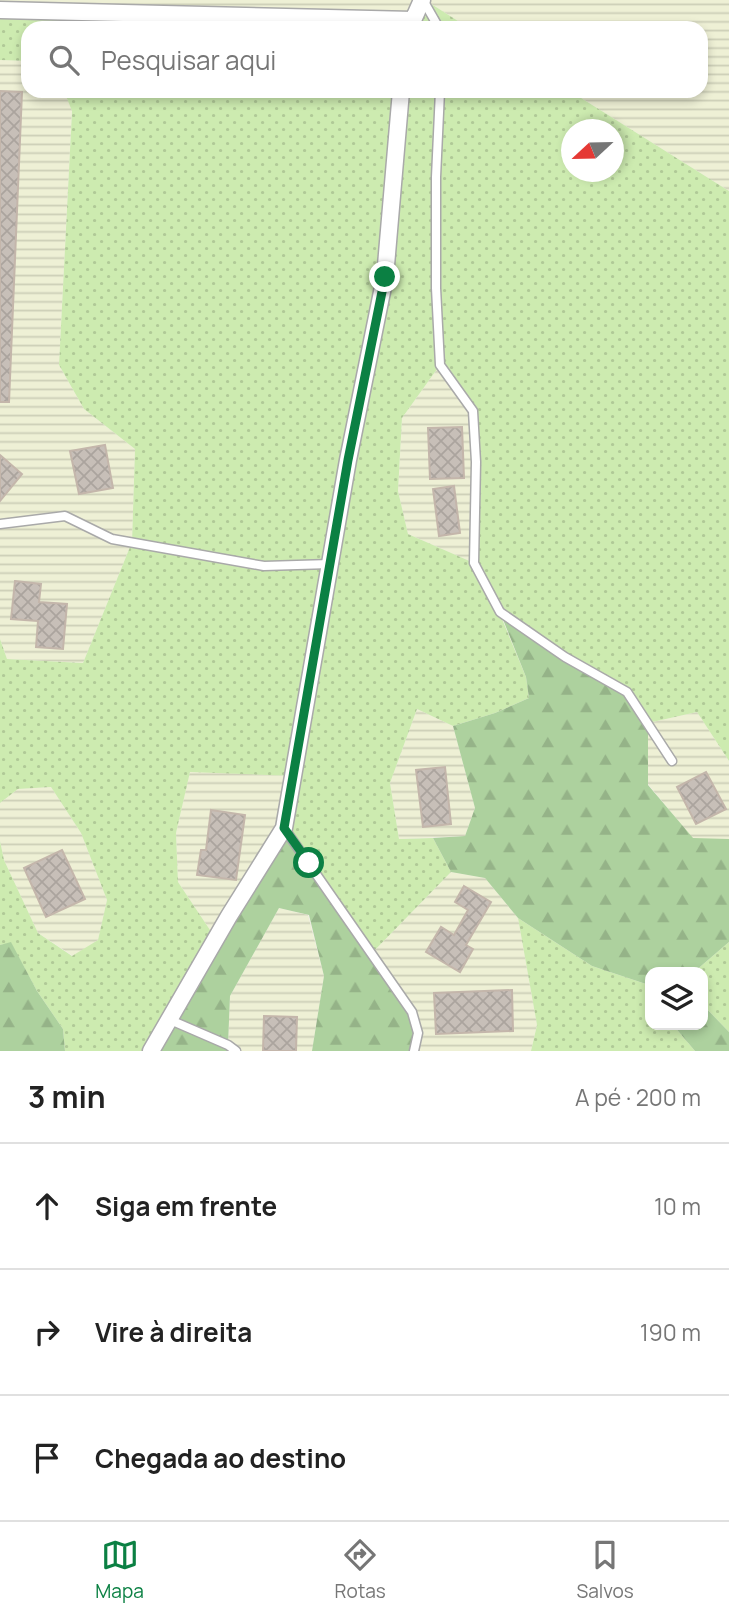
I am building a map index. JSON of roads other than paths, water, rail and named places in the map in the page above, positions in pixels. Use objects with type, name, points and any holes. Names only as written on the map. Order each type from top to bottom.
[{"type":"street","points":[[413,21],[423,0]]},
{"type":"street","points":[[0,10],[324,21]]},
{"type":"street","points":[[151,1051],[229,916],[284,828],[348,460],[385,277],[400,98]]},
{"type":"lane","points":[[423,0],[435,21]]},
{"type":"lane","points":[[440,98],[436,177],[436,288],[440,365],[473,411],[476,462],[474,563],[500,612],[565,657],[627,692],[672,761]]},
{"type":"lane","points":[[0,524],[65,516],[112,539],[264,566],[330,564]]},
{"type":"lane","points":[[284,828],[412,1012],[418,1034],[414,1051]]},
{"type":"lane","points":[[168,1019],[236,1051]]}]
